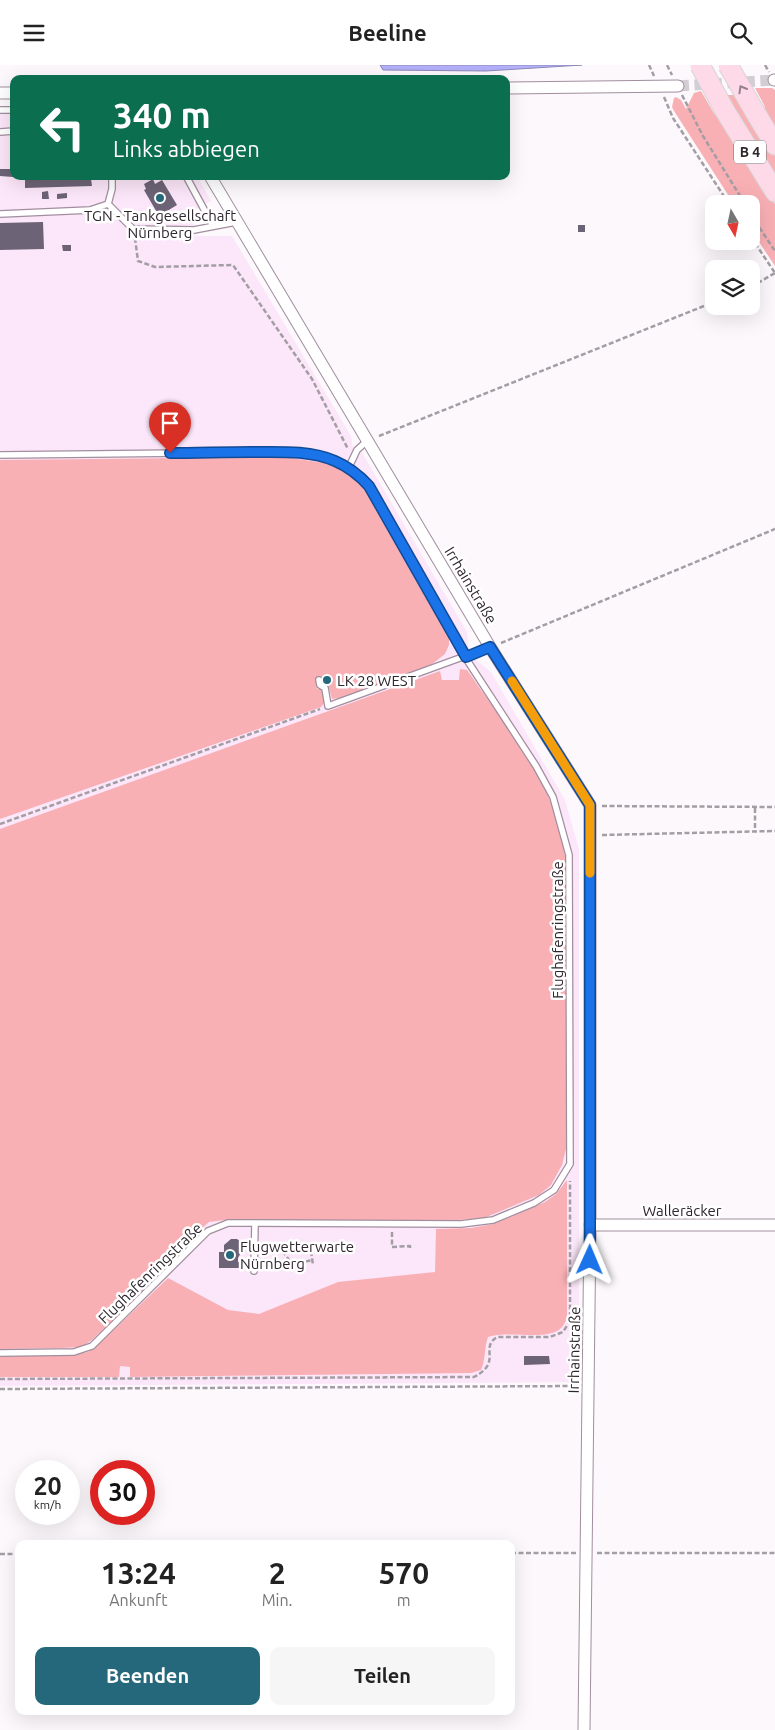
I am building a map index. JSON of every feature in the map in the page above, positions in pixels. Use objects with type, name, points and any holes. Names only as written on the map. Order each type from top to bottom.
[{"type":"main road","name":"B 4","points":[[700,65],[725,111],[775,192]]},
{"type":"main road","name":"B 4","points":[[728,65],[775,145]]},
{"type":"street","points":[[510,88],[678,87]]},
{"type":"street","name":"Irrhainstraße","points":[[212,180],[490,647],[590,805],[590,1225],[584,1730]]},
{"type":"street","name":"Walleräcker","points":[[590,1225],[775,1225]]},
{"type":"lane","points":[[108,204],[112,180]]},
{"type":"lane","points":[[188,180],[212,227]]},
{"type":"lane","points":[[0,213],[90,210],[108,204]]},
{"type":"lane","points":[[108,204],[133,229],[194,230],[236,222]]},
{"type":"lane","points":[[348,467],[357,450],[367,441]]},
{"type":"lane","name":"Flughafenringstraße","points":[[0,455],[283,452],[333,460],[348,467],[369,486],[466,657],[536,766],[553,797],[569,855],[570,1164],[554,1190],[534,1203],[493,1220],[461,1224],[391,1225],[228,1223],[208,1231],[92,1346],[74,1352],[0,1353]]},
{"type":"lane","points":[[319,680],[320,685],[325,688],[328,706],[490,647]]},
{"type":"lane","points":[[254,1271],[255,1223]]},
{"type":"path","points":[[649,65],[673,118],[723,195]]},
{"type":"path","points":[[678,87],[703,136],[739,195]]},
{"type":"path","points":[[760,228],[775,251]]},
{"type":"path","points":[[133,229],[138,261],[155,267],[233,265],[312,379],[353,459]]},
{"type":"path","points":[[760,250],[775,273],[760,282]]},
{"type":"path","points":[[367,441],[705,306]]},
{"type":"path","points":[[490,647],[775,529]]},
{"type":"path","points":[[0,824],[328,706]]},
{"type":"path","points":[[590,805],[775,807]]},
{"type":"path","points":[[755,808],[755,831]]},
{"type":"path","points":[[590,835],[775,831]]},
{"type":"path","points":[[0,1379],[474,1377],[484,1372],[490,1362],[489,1345],[497,1337],[550,1337],[563,1332],[570,1321],[570,1164]]},
{"type":"path","points":[[391,1225],[392,1247],[410,1247],[410,1249]]},
{"type":"path","points":[[254,1250],[281,1249],[292,1264],[312,1261]]},
{"type":"path","points":[[311,1251],[313,1265]]},
{"type":"path","points":[[0,1389],[588,1386]]},
{"type":"path","points":[[515,1553],[775,1553]]},
{"type":"path","points":[[0,1554],[15,1554]]},
{"type":"shaded area","points":[[380,65],[582,65],[486,71],[383,70]]},
{"type":"shaded area","points":[[755,88],[772,88],[775,90],[775,130],[762,108],[765,107]]},
{"type":"shaded area","points":[[701,91],[715,115],[720,114],[775,204],[775,266],[760,244],[760,195],[728,195],[672,107],[676,97],[681,100],[686,109],[694,93]]},
{"type":"shaded area","points":[[725,95],[738,95],[775,156],[775,178]]},
{"type":"shaded area","points":[[0,107],[10,107],[10,180],[199,180],[211,201],[192,211],[195,236],[232,236],[351,436],[353,449],[361,451],[467,632],[469,651],[474,658],[491,672],[565,800],[579,849],[579,1382],[0,1386]]},
{"type":"shaded area","points":[[284,457],[325,463],[344,471],[366,490],[428,591],[449,635],[449,645],[445,654],[427,668],[345,697],[332,699],[328,684],[331,683],[332,677],[316,677],[317,689],[322,689],[324,703],[321,707],[0,819],[0,460]]},
{"type":"shaded area","points":[[460,669],[467,670],[528,758],[555,813],[564,848],[568,904],[567,1145],[562,1165],[551,1185],[539,1195],[484,1218],[458,1220],[225,1220],[209,1222],[149,1285],[92,1340],[81,1347],[0,1349],[0,829],[440,671],[442,680],[459,680]]},
{"type":"shaded area","points":[[567,1180],[567,1319],[561,1328],[554,1333],[536,1335],[506,1334],[488,1337],[481,1370],[471,1373],[130,1377],[130,1367],[120,1366],[119,1377],[0,1377],[0,1356],[69,1355],[88,1352],[100,1343],[168,1278],[228,1310],[259,1314],[338,1282],[435,1272],[436,1229],[471,1228],[493,1224],[545,1202],[556,1194]]},
{"type":"building","points":[[0,169],[10,169],[10,177],[0,176]]},
{"type":"building","points":[[25,180],[91,180],[92,186],[25,188]]},
{"type":"building","name":"TGN - Tankgesellschaft Nürnberg","points":[[153,180],[155,184],[162,180],[177,205],[159,216],[144,190],[146,189],[144,184]]},
{"type":"building","points":[[48,191],[49,199],[42,199],[42,192]]},
{"type":"building","points":[[67,193],[67,198],[57,199],[57,194]]},
{"type":"building","points":[[43,222],[44,249],[0,250],[0,223]]},
{"type":"building","points":[[578,225],[585,225],[585,232],[578,232]]},
{"type":"building","points":[[62,245],[71,245],[71,251],[63,251]]},
{"type":"building","name":"LK 28 WEST","points":[[324,676],[332,677],[331,683],[323,682]]},
{"type":"building","name":"Flugwetterwarte Nürnberg","points":[[231,1239],[237,1239],[242,1243],[243,1249],[238,1262],[245,1262],[245,1268],[219,1268],[219,1252],[224,1252],[224,1245]]},
{"type":"building","points":[[524,1356],[549,1356],[550,1364],[524,1365]]},
{"type":"tunnel","points":[[678,86],[774,80]]},
{"type":"slow traffic","points":[[512,681],[590,805],[590,873]]},
{"type":"place","name":"TGN - Tankgesellschaft Nürnberg","points":[[160,198]]},
{"type":"place","name":"LK 28 WEST","points":[[327,680]]},
{"type":"place","name":"Flugwetterwarte Nürnberg","points":[[230,1255]]},
{"type":"route","points":[[170,453],[283,452],[310,455],[333,460],[348,467],[360,476],[369,486],[466,657],[490,647],[590,805],[590,1260]]}]
